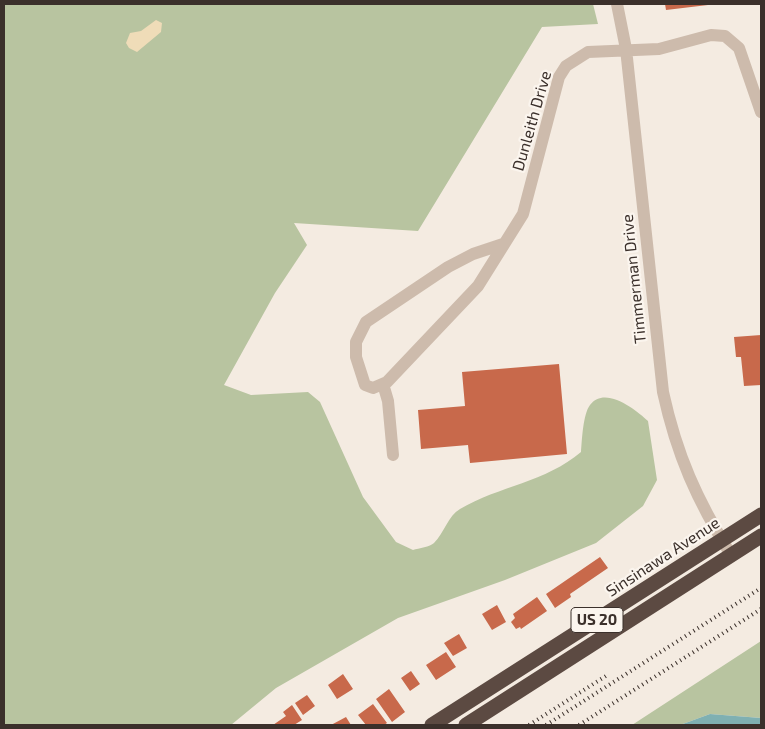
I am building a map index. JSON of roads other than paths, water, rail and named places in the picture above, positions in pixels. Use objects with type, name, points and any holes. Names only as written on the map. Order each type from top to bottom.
[{"type":"highway","name":"Sinsinawa Avenue","points":[[432,725],[761,515]]},
{"type":"highway","name":"US 20","points":[[466,725],[761,536]]},
{"type":"street","name":"Timmerman Drive","points":[[617,4],[626,49],[663,392],[682,463],[695,493],[731,555]]},
{"type":"street","name":"Dunleith Drive","points":[[383,384],[388,382],[478,286],[503,244],[514,231],[523,214],[559,77],[566,66],[588,52],[659,49],[711,35],[724,36],[739,48],[761,112]]},
{"type":"street","points":[[393,455],[388,401],[383,384],[373,388],[365,385],[356,357],[356,342],[366,322],[448,267],[473,254],[503,244]]},
{"type":"water","points":[[710,714],[761,718],[761,725],[680,725]]},
{"type":"railway","points":[[546,725],[761,588]]},
{"type":"railway","points":[[579,725],[761,609]]},
{"type":"railway","points":[[529,725],[609,674]]}]
